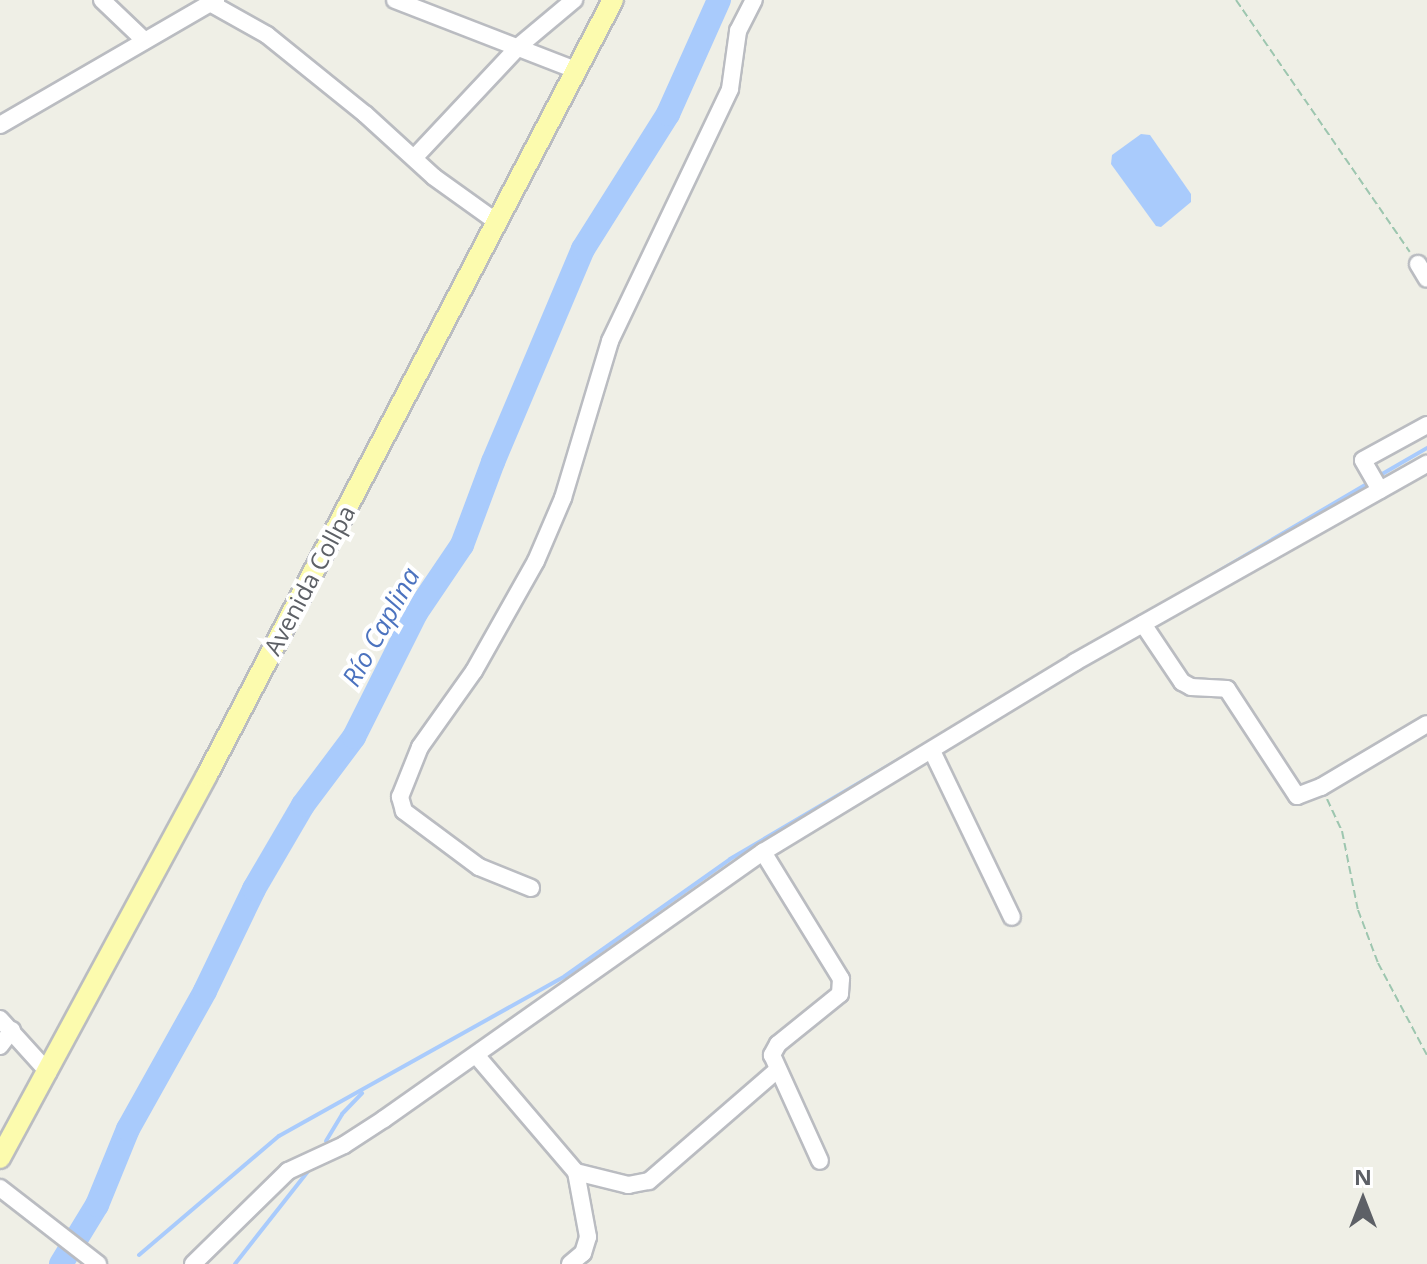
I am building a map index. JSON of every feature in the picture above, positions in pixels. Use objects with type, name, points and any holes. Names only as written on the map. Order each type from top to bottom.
[{"type":"main road","name":"Avenida Collpa","points":[[0,1158],[498,223],[613,0]]},
{"type":"street","points":[[102,0],[145,41]]},
{"type":"street","points":[[414,158],[519,46],[574,0]]},
{"type":"street","points":[[531,888],[479,867],[404,811],[400,797],[404,779],[420,747],[474,671],[536,561],[563,498],[610,341],[730,89],[738,31],[754,0]]},
{"type":"street","points":[[0,125],[213,1],[267,35],[414,158],[498,223]]},
{"type":"street","points":[[402,1],[578,71]]},
{"type":"street","points":[[1374,481],[1362,463],[1365,457],[1427,425]]},
{"type":"street","points":[[193,1264],[288,1171],[344,1145],[763,852],[1374,481],[1427,464]]},
{"type":"street","points":[[1143,624],[1182,682],[1191,687],[1227,689],[1297,796],[1321,787],[1427,724]]},
{"type":"street","points":[[932,751],[1012,917]]},
{"type":"street","points":[[763,852],[841,979],[840,994],[778,1044],[772,1055],[776,1071],[820,1161]]},
{"type":"street","points":[[6,1024],[48,1072]]},
{"type":"street","points":[[0,1046],[6,1024]]},
{"type":"street","points":[[476,1055],[576,1172],[588,1237],[583,1253],[570,1264]]},
{"type":"street","points":[[576,1172],[628,1185],[649,1181],[776,1071]]},
{"type":"street","points":[[0,1188],[98,1264]]},
{"type":"path","points":[[1236,0],[1423,271]]},
{"type":"path","points":[[1321,787],[1342,831],[1355,897],[1378,963],[1427,1055]]},
{"type":"water","points":[[1141,134],[1150,135],[1191,194],[1191,202],[1161,227],[1156,226],[1111,164],[1112,155]]},
{"type":"waterway","name":"Río Caplina","points":[[61,1264],[97,1205],[128,1129],[205,991],[254,889],[303,805],[354,737],[416,613],[462,545],[493,462],[583,249],[668,114],[719,0]]},
{"type":"waterway","points":[[1377,477],[1427,448]]},
{"type":"waterway","points":[[139,1255],[279,1136],[565,976],[730,859],[1370,482]]},
{"type":"waterway","points":[[326,1141],[342,1114],[362,1093]]},
{"type":"waterway","points":[[235,1264],[309,1170]]}]
